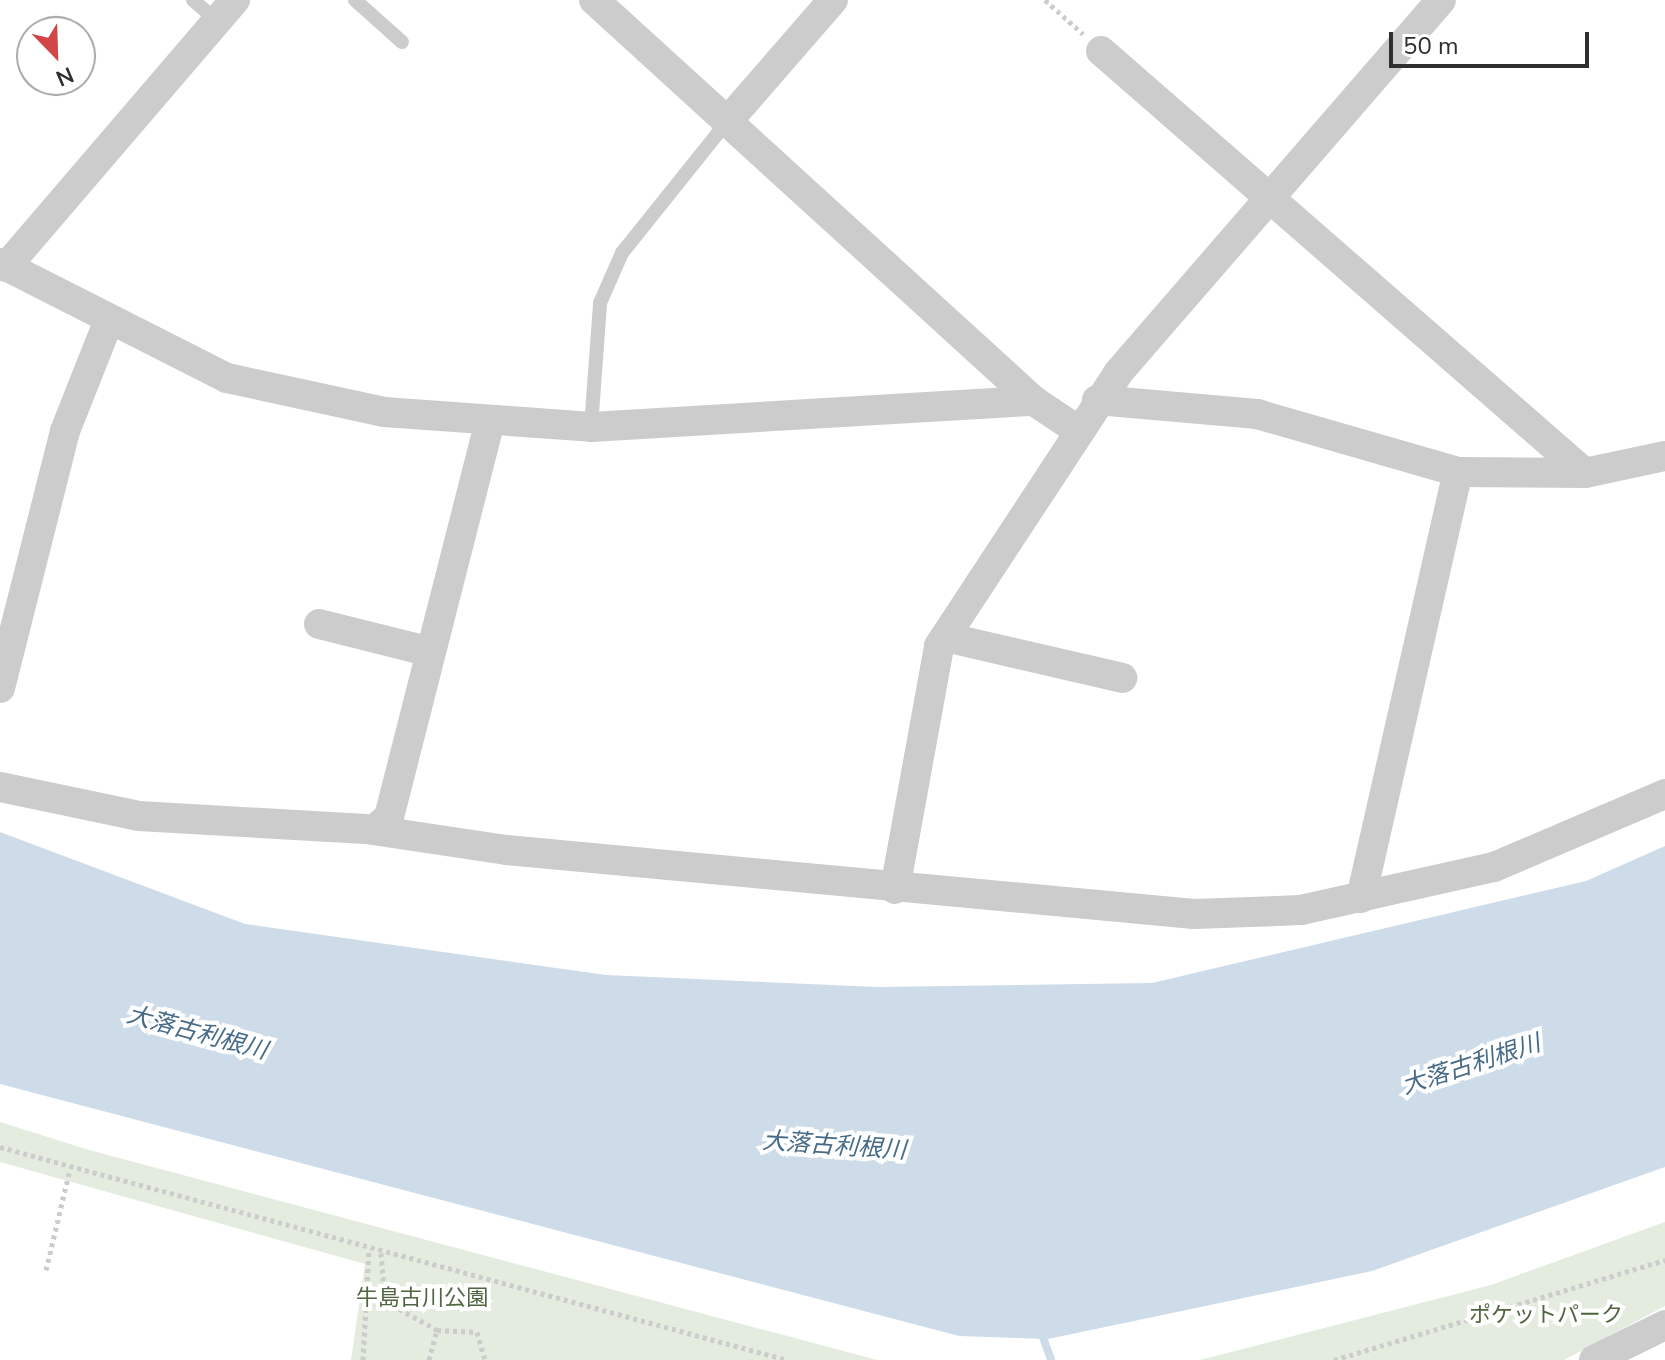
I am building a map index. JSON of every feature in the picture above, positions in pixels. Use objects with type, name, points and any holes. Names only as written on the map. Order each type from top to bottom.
[{"type":"street","points":[[594,0],[1034,401],[1076,429]]},
{"type":"street","points":[[726,123],[833,0]]},
{"type":"street","points":[[895,889],[945,637],[1097,400],[1264,200],[1441,0]]},
{"type":"street","points":[[226,11],[3,265],[227,378],[316,403],[490,421],[591,427],[1034,401]]},
{"type":"street","points":[[1101,51],[1264,200],[1585,473]]},
{"type":"street","points":[[0,688],[65,431],[109,320]]},
{"type":"street","points":[[1097,400],[1257,414],[1458,472],[1585,473],[1654,457],[1665,434]]},
{"type":"street","points":[[374,830],[389,817],[490,421]]},
{"type":"street","points":[[1361,898],[1458,472]]},
{"type":"street","points":[[319,624],[431,652]]},
{"type":"street","points":[[945,637],[1122,678]]},
{"type":"street","points":[[0,787],[139,816],[374,830],[895,889],[1194,914],[1301,910],[1494,867],[1665,794]]},
{"type":"street","points":[[1594,1360],[1665,1325]]},
{"type":"lane","points":[[193,0],[226,11]]},
{"type":"lane","points":[[355,0],[402,42]]},
{"type":"lane","points":[[591,427],[600,303],[622,253],[726,123]]},
{"type":"path","points":[[1045,0],[1101,51]]},
{"type":"path","points":[[0,1147],[369,1250],[788,1360]]},
{"type":"path","points":[[46,1270],[70,1169]]},
{"type":"path","points":[[363,1360],[369,1250]]},
{"type":"path","points":[[381,1253],[385,1301],[437,1330],[477,1332],[485,1360]]},
{"type":"path","points":[[1334,1360],[1665,1260]]},
{"type":"path","points":[[429,1360],[437,1330]]},
{"type":"green space","name":"牛島古川公園","points":[[0,1122],[89,1150],[877,1360],[351,1360],[365,1264],[0,1162]]},
{"type":"green space","name":"ポケットパーク","points":[[1665,1222],[1665,1306],[1564,1360],[1200,1360],[1491,1285]]},
{"type":"water","name":"大落古利根川","points":[[0,832],[245,924],[606,975],[878,987],[1152,983],[1586,881],[1665,846],[1665,1167],[1372,1271],[1048,1339],[959,1336],[0,1084]]},
{"type":"waterway","points":[[1041,1332],[1051,1360]]}]
